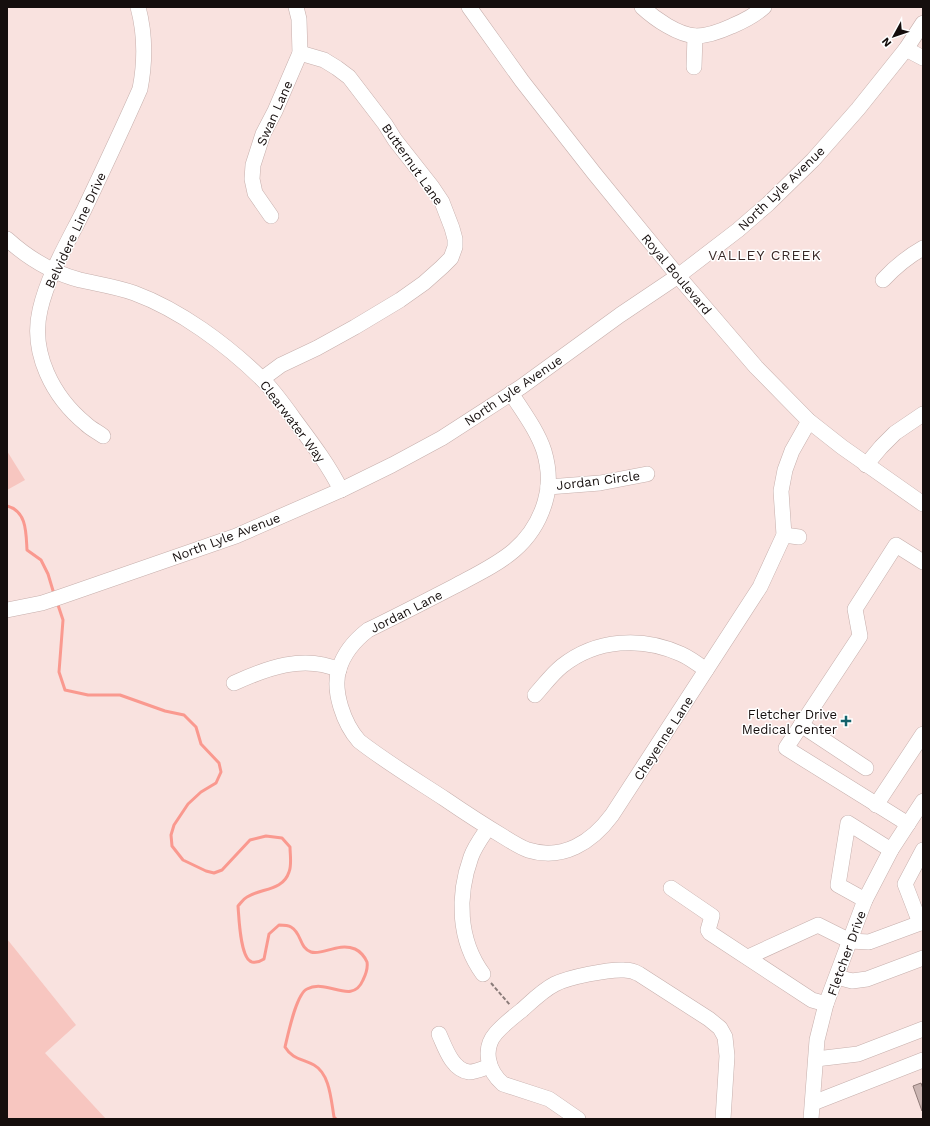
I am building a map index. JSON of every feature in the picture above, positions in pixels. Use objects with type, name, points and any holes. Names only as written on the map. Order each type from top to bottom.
[{"type":"street","name":"Belvidere Line Drive","points":[[104,436],[86,425],[69,409],[46,374],[41,357],[37,326],[42,303],[54,270],[140,89],[143,74],[143,41],[141,18],[138,7]]},
{"type":"street","name":"Swan Lane","points":[[271,216],[255,192],[252,179],[252,165],[300,53],[299,19],[296,7]]},
{"type":"street","name":"Royal Boulevard","points":[[469,7],[545,111],[594,173],[678,276],[756,367],[810,421],[866,465],[923,504]]},
{"type":"street","points":[[642,7],[663,23],[678,31],[695,36],[711,34],[746,21],[764,7]]},
{"type":"street","name":"North Lyle Avenue","points":[[7,610],[42,603],[236,536],[341,490],[442,438],[511,393],[620,315],[678,276],[738,230],[768,204],[802,171],[858,109],[906,49],[923,23]]},
{"type":"street","points":[[694,67],[695,36]]},
{"type":"street","points":[[906,49],[923,58]]},
{"type":"street","name":"Butternut Lane","points":[[262,379],[281,365],[324,345],[400,300],[424,283],[442,267],[450,258],[455,247],[455,239],[452,228],[442,202],[349,77],[324,60],[300,53]]},
{"type":"street","name":"Clearwater Way","points":[[7,239],[33,259],[54,270],[80,280],[133,292],[168,308],[217,340],[262,379],[315,447],[334,475],[341,490]]},
{"type":"street","points":[[883,280],[896,266],[910,255],[923,248]]},
{"type":"street","name":"Jordan Lane","points":[[488,828],[359,740],[353,734],[343,715],[338,692],[339,670],[353,644],[368,630],[493,565],[528,538],[542,511],[548,486],[548,468],[544,452],[533,427],[511,393]]},
{"type":"street","points":[[866,465],[880,447],[895,433],[923,414]]},
{"type":"street","name":"Cheyenne Lane","points":[[488,828],[528,850],[554,852],[573,848],[589,840],[603,828],[760,587],[784,535],[781,491],[785,470],[792,451],[810,421]]},
{"type":"street","name":"Jordan Circle","points":[[548,486],[600,483],[647,474]]},
{"type":"street","points":[[784,535],[798,537]]},
{"type":"street","points":[[908,824],[786,748],[860,636],[855,609],[896,545],[922,559]]},
{"type":"street","points":[[535,695],[553,674],[568,661],[596,647],[622,642],[646,642],[664,647],[682,654],[706,670]]},
{"type":"street","points":[[234,683],[260,671],[290,664],[322,665],[339,670]]},
{"type":"street","points":[[801,725],[866,768]]},
{"type":"street","points":[[876,805],[923,734]]},
{"type":"street","name":"Fletcher Drive","points":[[811,1119],[817,1040],[826,1004],[865,900],[891,850],[923,801]]},
{"type":"street","points":[[865,900],[838,885],[848,823],[891,850]]},
{"type":"street","points":[[484,974],[477,966],[469,949],[463,925],[461,906],[463,884],[471,857],[488,828]]},
{"type":"street","points":[[748,957],[818,925],[850,941],[869,942],[922,922],[905,884],[923,850]]},
{"type":"street","points":[[671,888],[712,916],[708,930],[710,933],[812,1000],[826,1004]]},
{"type":"street","points":[[837,977],[852,981],[867,979],[923,958]]},
{"type":"street","points":[[578,1119],[549,1099],[503,1084],[493,1074],[490,1066],[488,1051],[493,1037],[497,1032],[544,991],[561,981],[588,974],[618,970],[631,970],[709,1019],[724,1032],[727,1047],[723,1119]]},
{"type":"street","points":[[816,1059],[858,1054],[923,1029]]},
{"type":"street","points":[[439,1034],[450,1056],[459,1069],[470,1072],[490,1066]]},
{"type":"street","points":[[812,1103],[923,1060]]},
{"type":"path","points":[[484,974],[517,1014]]},
{"type":"shaded area","points":[[7,451],[25,480],[7,490]]},
{"type":"shaded area","points":[[7,939],[76,1025],[45,1053],[106,1119],[7,1119]]},
{"type":"building","points":[[921,1083],[923,1089],[922,1111],[913,1086]]},
{"type":"waterway","points":[[7,506],[14,509],[22,518],[26,530],[27,550],[41,560],[48,574],[54,594]]},
{"type":"waterway","points":[[57,602],[63,620],[59,672],[65,690],[88,695],[120,695],[165,711],[184,715],[196,727],[201,744],[219,763],[221,772],[216,783],[201,792],[188,804],[174,825],[171,835],[172,846],[183,860],[206,871],[214,873],[222,870],[250,840],[266,836],[282,838],[290,847],[291,860],[289,872],[282,883],[247,897],[238,906],[241,937],[245,954],[248,959],[252,962],[264,959],[269,934],[281,925],[291,927],[295,930],[304,947],[311,952],[315,953],[342,947],[349,947],[359,951],[366,960],[367,969],[364,978],[358,987],[352,991],[315,987],[307,989],[303,992],[299,998],[293,1015],[285,1047],[291,1054],[319,1069],[327,1081],[331,1095],[334,1117],[336,1119]]},
{"type":"place","name":"Fletcher Drive Medical Center","points":[[846,721]]},
{"type":"district","name":"VALLEY CREEK","points":[[765,255]]}]
